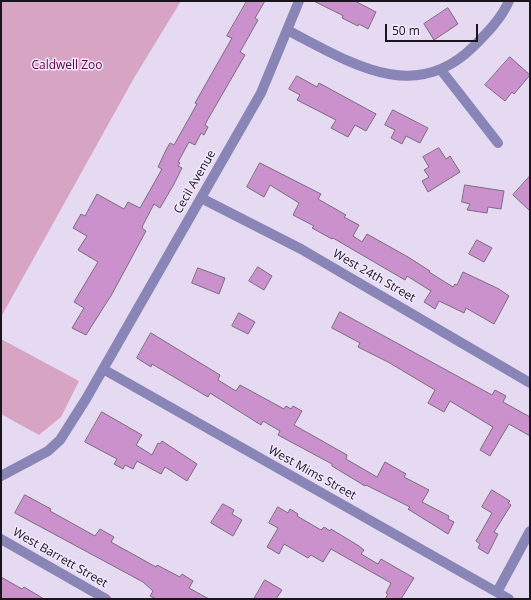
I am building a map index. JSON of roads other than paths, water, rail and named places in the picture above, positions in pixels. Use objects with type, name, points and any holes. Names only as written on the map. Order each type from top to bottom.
[{"type":"street","name":"Cecil Avenue","points":[[1,476],[32,461],[48,451],[60,440],[86,399],[261,93],[299,1]]},
{"type":"street","points":[[287,30],[365,69],[390,75],[416,76],[441,70],[467,53],[488,32],[508,1]]},
{"type":"street","points":[[441,70],[498,143]]},
{"type":"street","name":"West 24th Street","points":[[201,198],[301,249],[530,383]]},
{"type":"street","name":"West Mims Street","points":[[103,369],[509,599]]},
{"type":"street","points":[[498,592],[530,531]]},
{"type":"street","name":"West Barrett Street","points":[[1,539],[106,599]]},
{"type":"park label","name":"Caldwell Zoo","points":[[67,66]]}]
